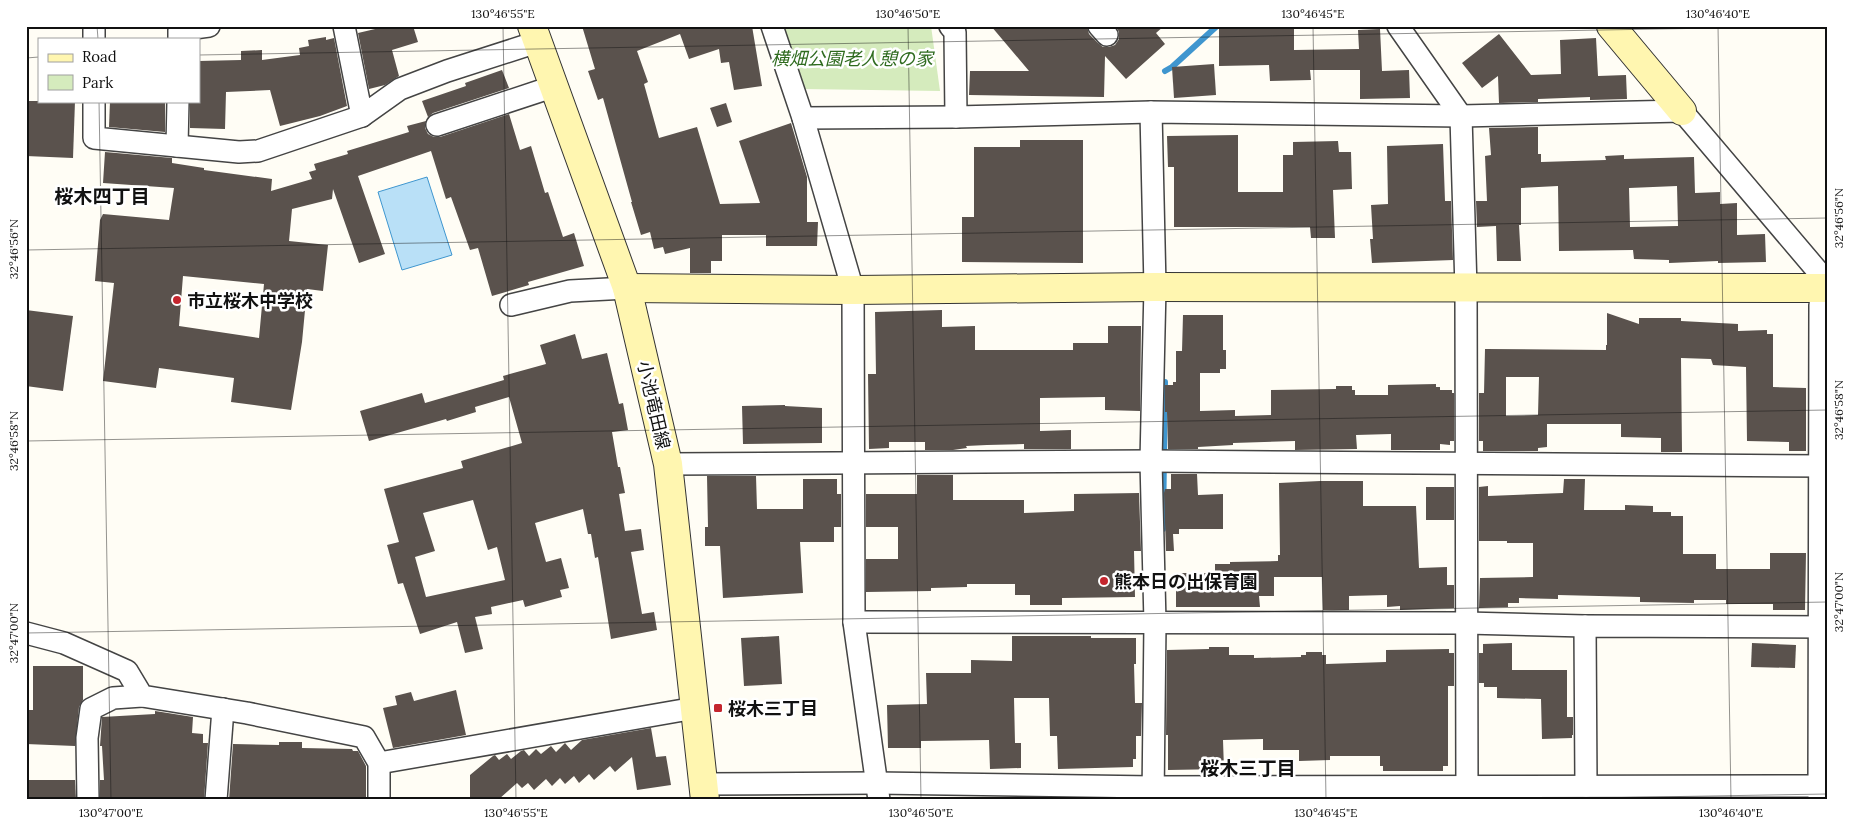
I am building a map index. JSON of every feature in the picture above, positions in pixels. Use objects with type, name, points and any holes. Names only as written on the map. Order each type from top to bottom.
[{"type":"street","points":[[178,38],[179,30],[209,26]]},
{"type":"street","points":[[344,26],[362,116]]},
{"type":"street","points":[[772,26],[803,118],[853,290],[854,622],[877,791]]},
{"type":"street","points":[[1398,26],[1461,116],[1466,288],[1467,793]]},
{"type":"street","points":[[1611,26],[1827,282]]},
{"type":"street","points":[[955,28],[956,117]]},
{"type":"street","points":[[94,102],[94,138],[249,153],[362,116],[400,89],[534,34]]},
{"type":"street","name":"小池竜田線","points":[[534,34],[627,288],[668,464],[704,792]]},
{"type":"street","points":[[437,125],[552,87]]},
{"type":"street","points":[[178,102],[178,146]]},
{"type":"street","points":[[803,118],[956,117],[1151,112],[1461,116],[1682,111]]},
{"type":"street","points":[[1151,112],[1155,287],[1151,461],[1154,623],[1153,793]]},
{"type":"street","points":[[511,305],[570,291],[627,288],[853,290],[1155,287],[1827,288]]},
{"type":"street","points":[[704,792],[1467,793],[1586,786],[1821,791],[1823,466],[1820,306],[1827,296]]},
{"type":"street","points":[[668,464],[1151,461],[1823,466]]},
{"type":"street","points":[[854,622],[1466,623],[1585,626],[1823,627]]},
{"type":"street","points":[[1585,626],[1586,786]]},
{"type":"street","points":[[26,633],[64,643],[126,671],[142,696]]},
{"type":"street","points":[[88,800],[88,738],[91,709],[113,698],[142,696],[223,709],[364,737],[379,763],[379,800]]},
{"type":"street","points":[[379,763],[695,708]]},
{"type":"street","points":[[216,800],[223,709]]},
{"type":"green space","name":"横畑公園老人憩の家","points":[[782,26],[931,26],[940,91],[803,89]]},
{"type":"water","points":[[427,177],[452,255],[402,270],[378,192]]},
{"type":"building","points":[[388,26],[413,26],[418,42],[392,50],[399,76],[385,85],[369,89],[358,33]]},
{"type":"building","points":[[582,26],[752,26],[762,86],[734,90],[729,62],[721,63],[719,49],[689,59],[680,34],[637,51],[648,82],[644,84],[659,138],[697,127],[720,204],[760,203],[739,141],[791,123],[807,177],[807,222],[818,222],[817,246],[766,246],[766,235],[722,235],[722,261],[711,261],[711,273],[690,273],[690,248],[665,254],[663,247],[654,249],[650,232],[641,235],[603,98],[598,100],[588,71],[595,69]]},
{"type":"building","points":[[991,26],[1087,26],[1089,34],[1098,43],[1103,47],[1109,47],[1115,45],[1119,39],[1119,32],[1116,26],[1164,26],[1156,33],[1165,44],[1126,79],[1105,56],[1104,97],[969,95],[970,71],[1029,71]]},
{"type":"building","points":[[1219,28],[1294,29],[1294,50],[1359,49],[1358,30],[1380,29],[1382,71],[1409,70],[1410,98],[1360,99],[1360,70],[1310,70],[1311,80],[1270,81],[1269,65],[1219,66]]},
{"type":"building","points":[[1499,34],[1531,75],[1561,74],[1560,40],[1596,38],[1598,76],[1626,75],[1627,99],[1590,100],[1590,97],[1538,99],[1538,102],[1499,103],[1498,76],[1482,88],[1462,63]]},
{"type":"building","points":[[326,37],[326,40],[334,38],[347,106],[320,116],[280,126],[270,90],[226,92],[225,129],[190,128],[190,102],[200,102],[200,61],[241,60],[241,51],[262,50],[262,60],[300,55],[299,48],[309,46],[308,40]]},
{"type":"building","points":[[1214,64],[1216,95],[1174,98],[1172,67]]},
{"type":"building","points":[[502,70],[509,88],[433,113],[428,117],[422,101],[466,86],[465,83]]},
{"type":"building","points":[[26,101],[75,102],[73,158],[26,156]]},
{"type":"building","points":[[110,102],[165,102],[165,132],[109,127]]},
{"type":"building","points":[[726,103],[732,122],[717,127],[710,108]]},
{"type":"building","points":[[509,114],[520,150],[531,146],[545,193],[548,192],[563,237],[574,233],[584,266],[528,282],[529,285],[492,296],[478,248],[470,250],[451,197],[446,199],[431,151],[358,176],[385,254],[359,263],[333,189],[332,199],[292,209],[289,241],[328,245],[323,291],[307,289],[302,342],[291,410],[231,402],[234,378],[159,368],[156,388],[103,381],[114,283],[95,281],[100,220],[103,214],[169,220],[174,188],[103,183],[105,152],[172,158],[172,163],[204,168],[204,170],[272,179],[271,191],[312,179],[309,172],[316,170],[314,164],[348,154],[347,151],[409,132],[407,126],[426,121],[425,128],[428,134],[440,137]],"holes":[[[183,276],[264,284],[259,338],[179,326]]]},
{"type":"building","points":[[1538,127],[1538,154],[1541,154],[1541,162],[1606,160],[1605,156],[1624,155],[1624,159],[1694,157],[1695,193],[1720,192],[1720,204],[1737,203],[1737,235],[1765,234],[1766,262],[1669,263],[1669,260],[1634,259],[1633,250],[1559,251],[1558,186],[1521,188],[1521,225],[1519,225],[1521,261],[1497,261],[1496,226],[1477,227],[1476,201],[1487,201],[1485,156],[1491,155],[1489,128]],"holes":[[[1677,186],[1678,226],[1630,227],[1629,188]]]},
{"type":"building","points":[[1238,135],[1238,192],[1283,192],[1283,155],[1293,155],[1293,142],[1338,141],[1339,152],[1351,152],[1352,189],[1333,190],[1335,238],[1311,238],[1310,227],[1174,227],[1174,167],[1168,167],[1167,136]]},
{"type":"building","points":[[1020,140],[1083,140],[1083,263],[962,262],[962,217],[974,217],[974,147],[1020,147]]},
{"type":"building","points":[[1443,144],[1445,201],[1451,201],[1453,260],[1372,263],[1370,239],[1373,239],[1371,205],[1388,204],[1387,146]]},
{"type":"building","points":[[26,310],[73,316],[63,391],[26,386]]},
{"type":"building","points":[[942,310],[942,327],[975,326],[975,350],[1073,350],[1073,343],[1108,343],[1108,326],[1141,326],[1140,411],[1105,410],[1105,397],[1040,398],[1040,431],[1071,430],[1071,449],[1024,449],[1024,444],[966,446],[967,448],[953,450],[925,450],[925,442],[889,442],[889,448],[869,449],[868,374],[876,374],[875,312]]},
{"type":"building","points":[[1607,313],[1639,324],[1639,318],[1681,318],[1681,321],[1738,324],[1738,331],[1767,330],[1767,334],[1773,334],[1773,387],[1806,388],[1806,451],[1789,451],[1789,442],[1747,441],[1746,367],[1713,365],[1711,359],[1681,358],[1682,452],[1661,452],[1661,438],[1621,437],[1621,424],[1547,424],[1547,447],[1538,448],[1538,451],[1483,451],[1483,441],[1479,441],[1479,393],[1484,393],[1485,349],[1606,350]],"holes":[[[1506,377],[1539,377],[1538,415],[1506,416]]]},
{"type":"building","points":[[1183,315],[1223,315],[1223,350],[1226,350],[1226,369],[1220,369],[1220,373],[1200,373],[1200,411],[1235,410],[1235,416],[1271,415],[1271,390],[1336,389],[1336,386],[1352,386],[1352,390],[1355,390],[1355,395],[1388,395],[1388,385],[1436,384],[1436,387],[1440,387],[1440,390],[1452,390],[1452,393],[1454,393],[1454,441],[1450,441],[1450,445],[1440,444],[1440,450],[1391,450],[1391,434],[1356,435],[1357,449],[1295,450],[1295,441],[1233,443],[1233,445],[1198,447],[1198,449],[1168,449],[1165,385],[1173,385],[1173,382],[1176,382],[1176,351],[1182,351]]},
{"type":"building","points":[[575,334],[582,359],[607,353],[619,404],[623,403],[628,430],[612,432],[625,493],[619,494],[625,531],[641,529],[644,550],[631,552],[642,614],[654,612],[657,630],[611,639],[598,557],[595,558],[591,534],[588,534],[583,509],[535,523],[546,562],[561,558],[569,588],[560,590],[562,597],[525,607],[523,600],[491,607],[492,614],[475,617],[483,649],[465,653],[457,622],[420,634],[403,583],[398,584],[387,545],[399,542],[384,489],[463,468],[461,461],[522,443],[509,397],[475,407],[476,412],[369,441],[360,411],[422,393],[425,403],[504,380],[503,376],[546,364],[540,345]],"holes":[[[473,500],[488,550],[497,547],[505,580],[426,597],[415,557],[435,551],[423,513]]]},
{"type":"building","points":[[785,405],[822,408],[822,443],[743,444],[742,406]]},
{"type":"building","points":[[1171,474],[1197,474],[1198,495],[1223,494],[1223,529],[1179,529],[1179,534],[1173,534],[1174,551],[1166,551],[1164,493],[1165,489],[1171,489]]},
{"type":"building","points":[[917,475],[953,475],[953,500],[1024,500],[1024,513],[1074,511],[1074,494],[1139,493],[1141,551],[1134,551],[1135,597],[1062,598],[1062,605],[1030,605],[1030,595],[1015,595],[1015,584],[967,584],[967,587],[931,588],[931,591],[866,592],[866,559],[898,559],[898,527],[866,527],[866,494],[917,494]]},
{"type":"building","points":[[707,476],[756,476],[757,509],[803,509],[803,479],[837,479],[837,494],[841,494],[841,527],[834,527],[834,542],[800,542],[803,593],[723,598],[720,546],[705,546],[705,527],[708,527]]},
{"type":"building","points":[[1564,479],[1585,479],[1584,510],[1625,510],[1625,505],[1653,506],[1653,512],[1671,512],[1671,516],[1683,516],[1683,554],[1716,554],[1716,569],[1770,569],[1770,553],[1806,553],[1805,610],[1773,610],[1773,604],[1726,604],[1726,600],[1694,600],[1694,603],[1640,602],[1640,597],[1558,595],[1558,599],[1519,598],[1519,603],[1508,603],[1508,607],[1479,608],[1480,578],[1533,577],[1533,543],[1479,541],[1479,487],[1488,486],[1488,496],[1563,493]]},
{"type":"building","points":[[1363,481],[1363,506],[1416,506],[1419,568],[1447,567],[1447,585],[1454,585],[1454,608],[1400,610],[1400,606],[1387,607],[1387,595],[1349,596],[1349,610],[1323,610],[1322,577],[1274,577],[1274,596],[1259,596],[1260,607],[1176,607],[1176,573],[1215,573],[1215,564],[1230,564],[1230,562],[1278,561],[1278,555],[1280,555],[1279,483]]},
{"type":"building","points":[[1426,487],[1454,487],[1454,520],[1426,520]]},
{"type":"building","points":[[779,636],[782,684],[744,686],[741,638]]},
{"type":"building","points":[[1012,636],[1136,638],[1136,664],[1134,664],[1135,703],[1142,703],[1141,736],[1136,736],[1136,759],[1133,759],[1133,767],[1058,769],[1057,736],[1050,736],[1049,698],[1014,698],[1015,743],[1021,743],[1021,768],[990,769],[989,740],[921,741],[921,748],[888,748],[887,705],[927,704],[926,673],[971,673],[971,660],[1012,661]]},
{"type":"building","points":[[1512,643],[1512,670],[1567,670],[1567,717],[1573,717],[1572,738],[1542,739],[1541,699],[1497,698],[1497,687],[1484,687],[1484,683],[1479,683],[1479,653],[1483,653],[1483,644]]},
{"type":"building","points":[[1752,643],[1796,645],[1795,668],[1751,667]]},
{"type":"building","points":[[1209,647],[1229,647],[1229,655],[1254,655],[1254,658],[1301,657],[1301,655],[1306,655],[1306,652],[1322,652],[1322,655],[1326,655],[1326,664],[1386,662],[1386,650],[1449,649],[1449,653],[1454,653],[1454,686],[1448,686],[1448,766],[1443,766],[1443,771],[1383,771],[1383,766],[1380,766],[1380,756],[1330,756],[1330,760],[1299,761],[1299,750],[1263,750],[1263,739],[1223,740],[1224,769],[1168,770],[1168,735],[1166,735],[1167,650],[1209,649]]},
{"type":"building","points":[[33,666],[83,666],[83,700],[79,707],[75,746],[26,744],[26,710],[33,710]]},
{"type":"building","points":[[456,690],[466,735],[393,748],[383,708],[397,705],[395,696],[411,692],[414,701]]},
{"type":"building","points":[[155,711],[193,717],[192,733],[203,734],[203,743],[208,743],[204,800],[100,800],[100,780],[104,780],[102,746],[100,746],[102,717],[155,714]]},
{"type":"building","points":[[651,728],[656,757],[666,756],[671,785],[637,790],[632,757],[615,772],[610,766],[594,780],[589,774],[579,783],[574,776],[565,784],[560,778],[552,786],[546,779],[534,790],[528,783],[522,788],[517,783],[499,799],[470,799],[470,775],[495,755],[499,760],[507,754],[511,759],[524,750],[529,756],[536,749],[541,754],[551,746],[556,752],[565,743],[571,750],[582,740]]},
{"type":"building","points":[[279,742],[302,742],[302,748],[352,749],[353,751],[358,751],[366,766],[366,800],[229,800],[233,744],[279,745]]},
{"type":"building","points":[[26,780],[75,780],[76,800],[26,800]]},
{"type":"waterway","points":[[1165,71],[1172,67],[1217,26]]},
{"type":"waterway","points":[[1163,529],[1165,382]]},
{"type":"place","name":"市立桜木中学校","points":[[177,300]]},
{"type":"place","name":"熊本日の出保育園","points":[[1104,581]]},
{"type":"place","name":"桜木三丁目","points":[[718,708]]},
{"type":"district","name":"桜木四丁目","points":[[102,196]]},
{"type":"district","name":"桜木三丁目","points":[[1248,768]]}]
